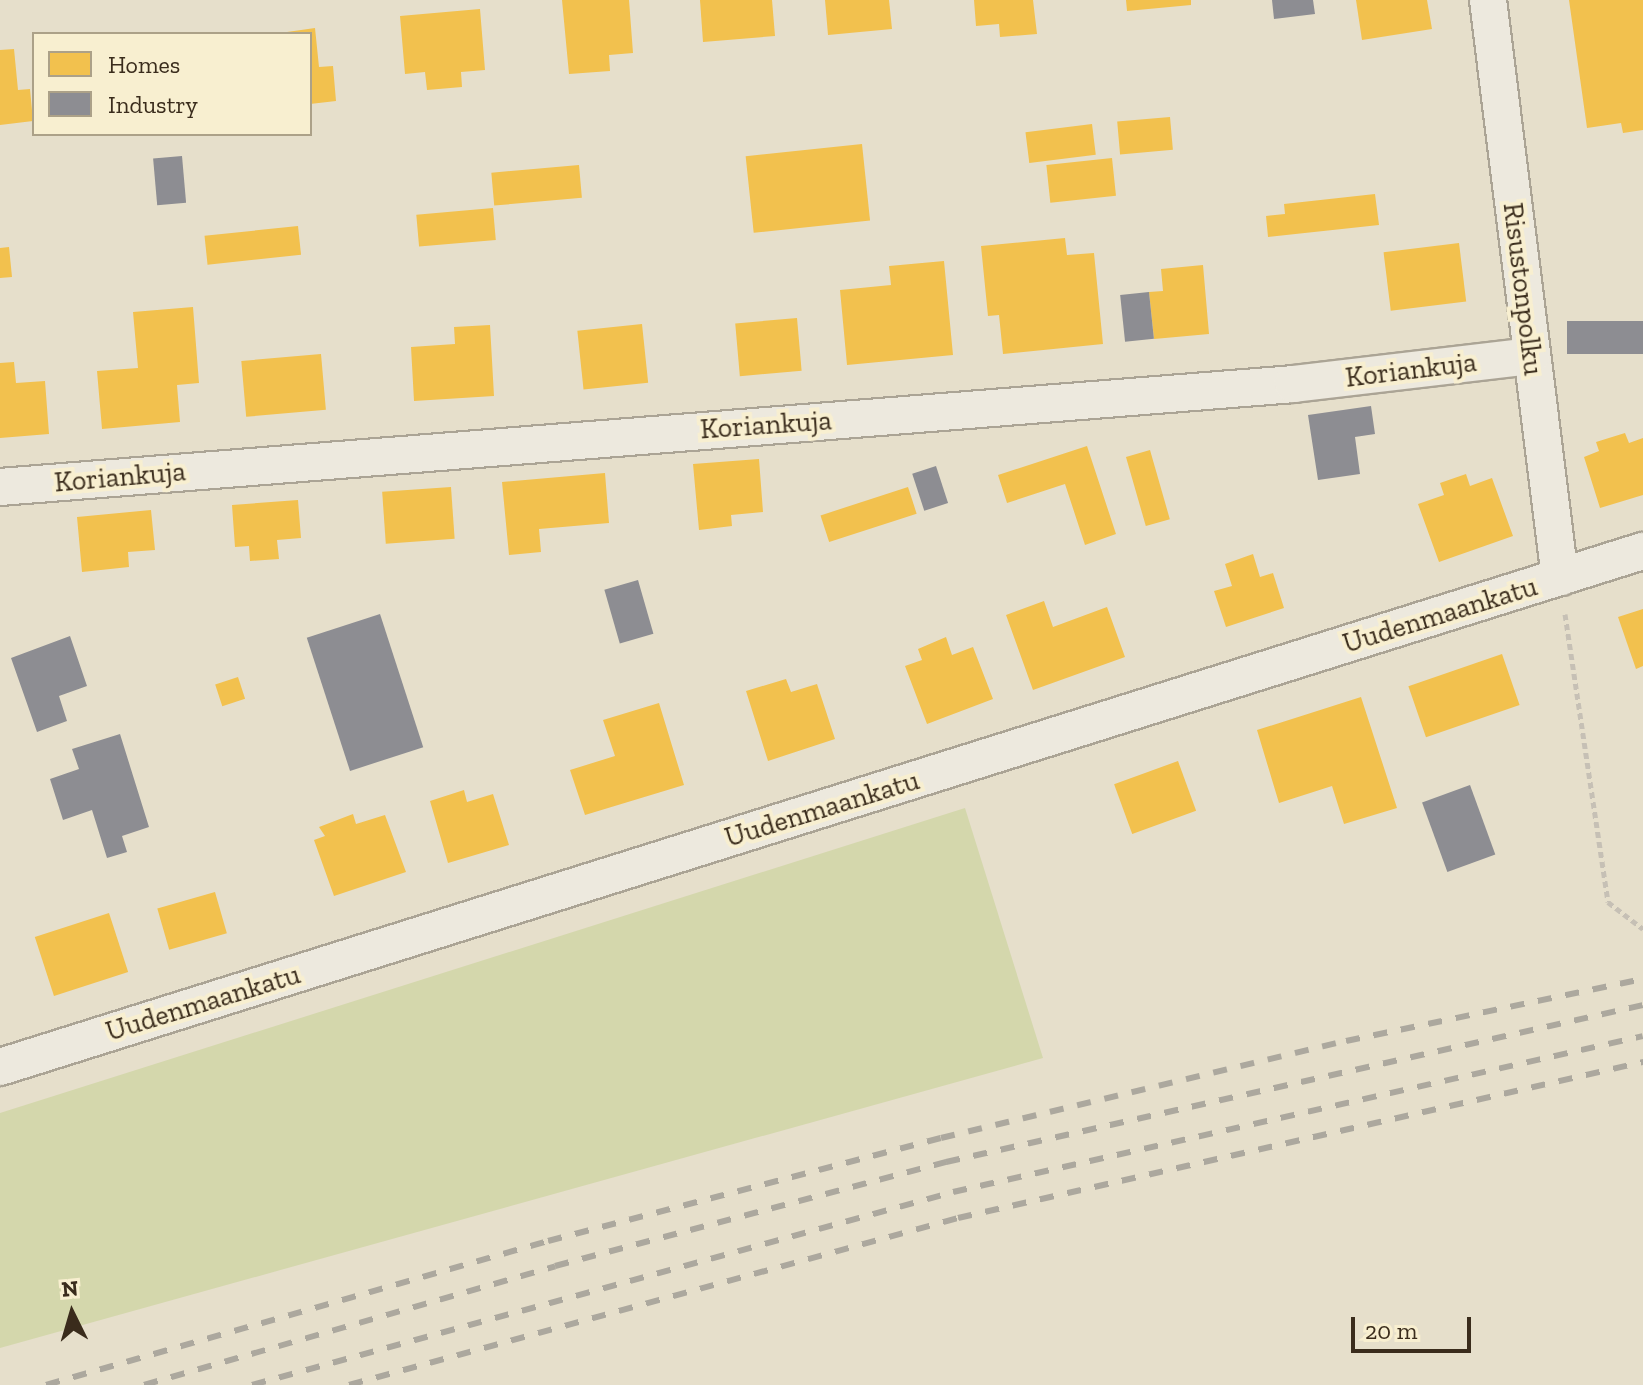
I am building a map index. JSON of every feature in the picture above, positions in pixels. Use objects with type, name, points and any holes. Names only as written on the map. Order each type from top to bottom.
[{"type":"street","name":"Risustonpolku","points":[[1488,0],[1560,578]]},
{"type":"street","name":"Koriankuja","points":[[0,487],[1293,384],[1531,356]]},
{"type":"street","name":"Uudenmaankatu","points":[[0,1067],[1643,551]]},
{"type":"path","points":[[1560,578],[1608,902],[1643,929]]},
{"type":"green space","points":[[965,808],[1043,1058],[0,1348],[0,1113]]},
{"type":"building: Homes","points":[[562,0],[629,0],[633,53],[609,55],[610,71],[569,74]]},
{"type":"building: Homes","points":[[700,0],[772,0],[775,36],[703,42]]},
{"type":"building: Homes","points":[[825,0],[889,0],[892,29],[828,35]]},
{"type":"building: Homes","points":[[974,0],[1033,0],[1037,34],[1000,37],[999,24],[976,26]]},
{"type":"building: Homes","points":[[1126,0],[1191,0],[1191,5],[1127,11]]},
{"type":"building: Homes","points":[[1356,0],[1427,0],[1432,29],[1362,40]]},
{"type":"building: Homes","points":[[1569,0],[1643,0],[1643,130],[1623,133],[1621,123],[1587,128]]},
{"type":"building: Homes","points":[[480,9],[485,70],[461,72],[462,87],[427,90],[425,72],[405,74],[400,16]]},
{"type":"building: Homes","points":[[315,28],[319,67],[333,66],[336,101],[312,104],[312,32],[287,32]]},
{"type":"building: Homes","points":[[14,49],[18,90],[30,89],[32,121],[0,125],[0,50]]},
{"type":"building: Homes","points":[[1170,117],[1173,150],[1120,154],[1117,122]]},
{"type":"building: Homes","points":[[1092,124],[1096,155],[1029,163],[1025,132]]},
{"type":"building: Homes","points":[[862,144],[870,221],[754,233],[746,156]]},
{"type":"building: Homes","points":[[1112,158],[1116,196],[1050,203],[1046,165]]},
{"type":"building: Homes","points":[[579,165],[582,198],[494,206],[491,173]]},
{"type":"building: Homes","points":[[1375,194],[1379,225],[1268,237],[1266,216],[1285,214],[1284,204]]},
{"type":"building: Homes","points":[[493,208],[496,240],[419,247],[416,215]]},
{"type":"building: Homes","points":[[298,226],[301,255],[208,265],[205,236]]},
{"type":"building: Homes","points":[[1065,238],[1067,255],[1094,253],[1103,344],[1003,354],[999,315],[988,316],[981,246]]},
{"type":"building: Homes","points":[[1459,243],[1466,302],[1391,311],[1384,252]]},
{"type":"building: Homes","points":[[9,247],[12,277],[0,278],[0,248]]},
{"type":"building: Homes","points":[[944,261],[953,355],[847,365],[840,290],[891,285],[889,266]]},
{"type":"building: Homes","points":[[1203,265],[1209,334],[1154,339],[1149,292],[1163,291],[1161,269]]},
{"type":"building: Homes","points":[[193,307],[199,383],[177,385],[180,422],[102,429],[97,371],[138,368],[133,312]]},
{"type":"building: Homes","points":[[797,318],[802,371],[740,376],[735,323]]},
{"type":"building: Homes","points":[[642,324],[648,383],[584,389],[577,331]]},
{"type":"building: Homes","points":[[490,325],[494,396],[414,401],[411,347],[455,344],[454,327]]},
{"type":"building: Homes","points":[[321,354],[326,410],[246,417],[241,361]]},
{"type":"building: Homes","points":[[14,362],[16,383],[45,381],[49,434],[0,438],[0,363]]},
{"type":"building: Homes","points":[[1625,433],[1629,443],[1643,438],[1643,495],[1600,508],[1584,457],[1599,451],[1596,442]]},
{"type":"building: Homes","points":[[1087,446],[1116,534],[1085,545],[1065,484],[1007,503],[998,475]]},
{"type":"building: Homes","points":[[1150,450],[1170,519],[1146,526],[1126,457]]},
{"type":"building: Homes","points":[[759,459],[763,512],[731,515],[732,526],[699,530],[693,464]]},
{"type":"building: Homes","points":[[605,473],[609,523],[539,529],[541,552],[509,555],[502,482]]},
{"type":"building: Homes","points":[[1466,474],[1470,486],[1492,478],[1513,536],[1439,562],[1418,504],[1444,495],[1440,483]]},
{"type":"building: Homes","points":[[451,487],[455,539],[386,544],[382,492]]},
{"type":"building: Homes","points":[[908,487],[917,514],[829,542],[821,515]]},
{"type":"building: Homes","points":[[298,500],[301,538],[277,540],[279,559],[250,561],[249,546],[235,547],[232,505]]},
{"type":"building: Homes","points":[[151,510],[155,550],[128,552],[129,567],[82,572],[77,517]]},
{"type":"building: Homes","points":[[1253,554],[1260,577],[1273,573],[1284,608],[1226,627],[1214,591],[1232,586],[1225,564]]},
{"type":"building: Homes","points":[[1044,601],[1053,627],[1107,607],[1125,657],[1033,690],[1006,615]]},
{"type":"building: Homes","points":[[1643,609],[1643,666],[1636,669],[1618,617]]},
{"type":"building: Homes","points":[[946,637],[952,655],[973,647],[993,699],[927,724],[905,666],[922,660],[918,649]]},
{"type":"building: Homes","points":[[1502,654],[1520,705],[1426,737],[1408,686]]},
{"type":"building: Homes","points":[[238,677],[245,699],[222,706],[215,684]]},
{"type":"building: Homes","points":[[786,679],[791,692],[817,684],[835,739],[768,761],[746,691]]},
{"type":"building: Homes","points":[[1361,697],[1397,808],[1344,824],[1332,786],[1279,803],[1257,730]]},
{"type":"building: Homes","points":[[659,703],[684,785],[585,815],[570,770],[615,756],[603,720]]},
{"type":"building: Homes","points":[[1178,761],[1196,811],[1132,834],[1114,784]]},
{"type":"building: Homes","points":[[464,790],[467,802],[493,794],[509,845],[448,863],[430,801]]},
{"type":"building: Homes","points":[[353,814],[356,824],[385,815],[406,872],[334,896],[314,840],[325,836],[319,827]]},
{"type":"building: Homes","points":[[215,892],[227,933],[169,950],[157,909]]},
{"type":"building: Homes","points":[[109,913],[128,972],[54,996],[35,937]]},
{"type":"building: Industry","points":[[1272,0],[1313,0],[1315,14],[1274,19]]},
{"type":"building: Industry","points":[[182,156],[186,203],[157,205],[153,159]]},
{"type":"building: Industry","points":[[1149,292],[1154,339],[1125,342],[1120,295]]},
{"type":"building: Industry","points":[[1567,321],[1643,321],[1643,354],[1567,354]]},
{"type":"building: Industry","points":[[1371,406],[1375,434],[1355,437],[1360,474],[1318,480],[1308,415]]},
{"type":"building: Industry","points":[[936,466],[948,503],[924,511],[912,474]]},
{"type":"building: Industry","points":[[638,580],[653,634],[620,643],[604,590]]},
{"type":"building: Industry","points":[[380,614],[423,747],[350,771],[307,638]]},
{"type":"building: Industry","points":[[70,636],[87,686],[59,696],[67,721],[37,732],[11,658]]},
{"type":"building: Industry","points":[[120,734],[149,827],[122,836],[127,852],[107,858],[92,810],[63,820],[50,779],[79,769],[72,749]]},
{"type":"building: Industry","points":[[1470,785],[1495,855],[1447,872],[1422,802]]},
{"type":"railway","points":[[46,1385],[548,1241],[941,1138],[1346,1041],[1643,979]]},
{"type":"railway","points":[[144,1385],[555,1266],[946,1162],[1643,1005]]},
{"type":"railway","points":[[252,1385],[953,1192],[1643,1036]]},
{"type":"railway","points":[[349,1385],[958,1218],[1643,1062]]}]
